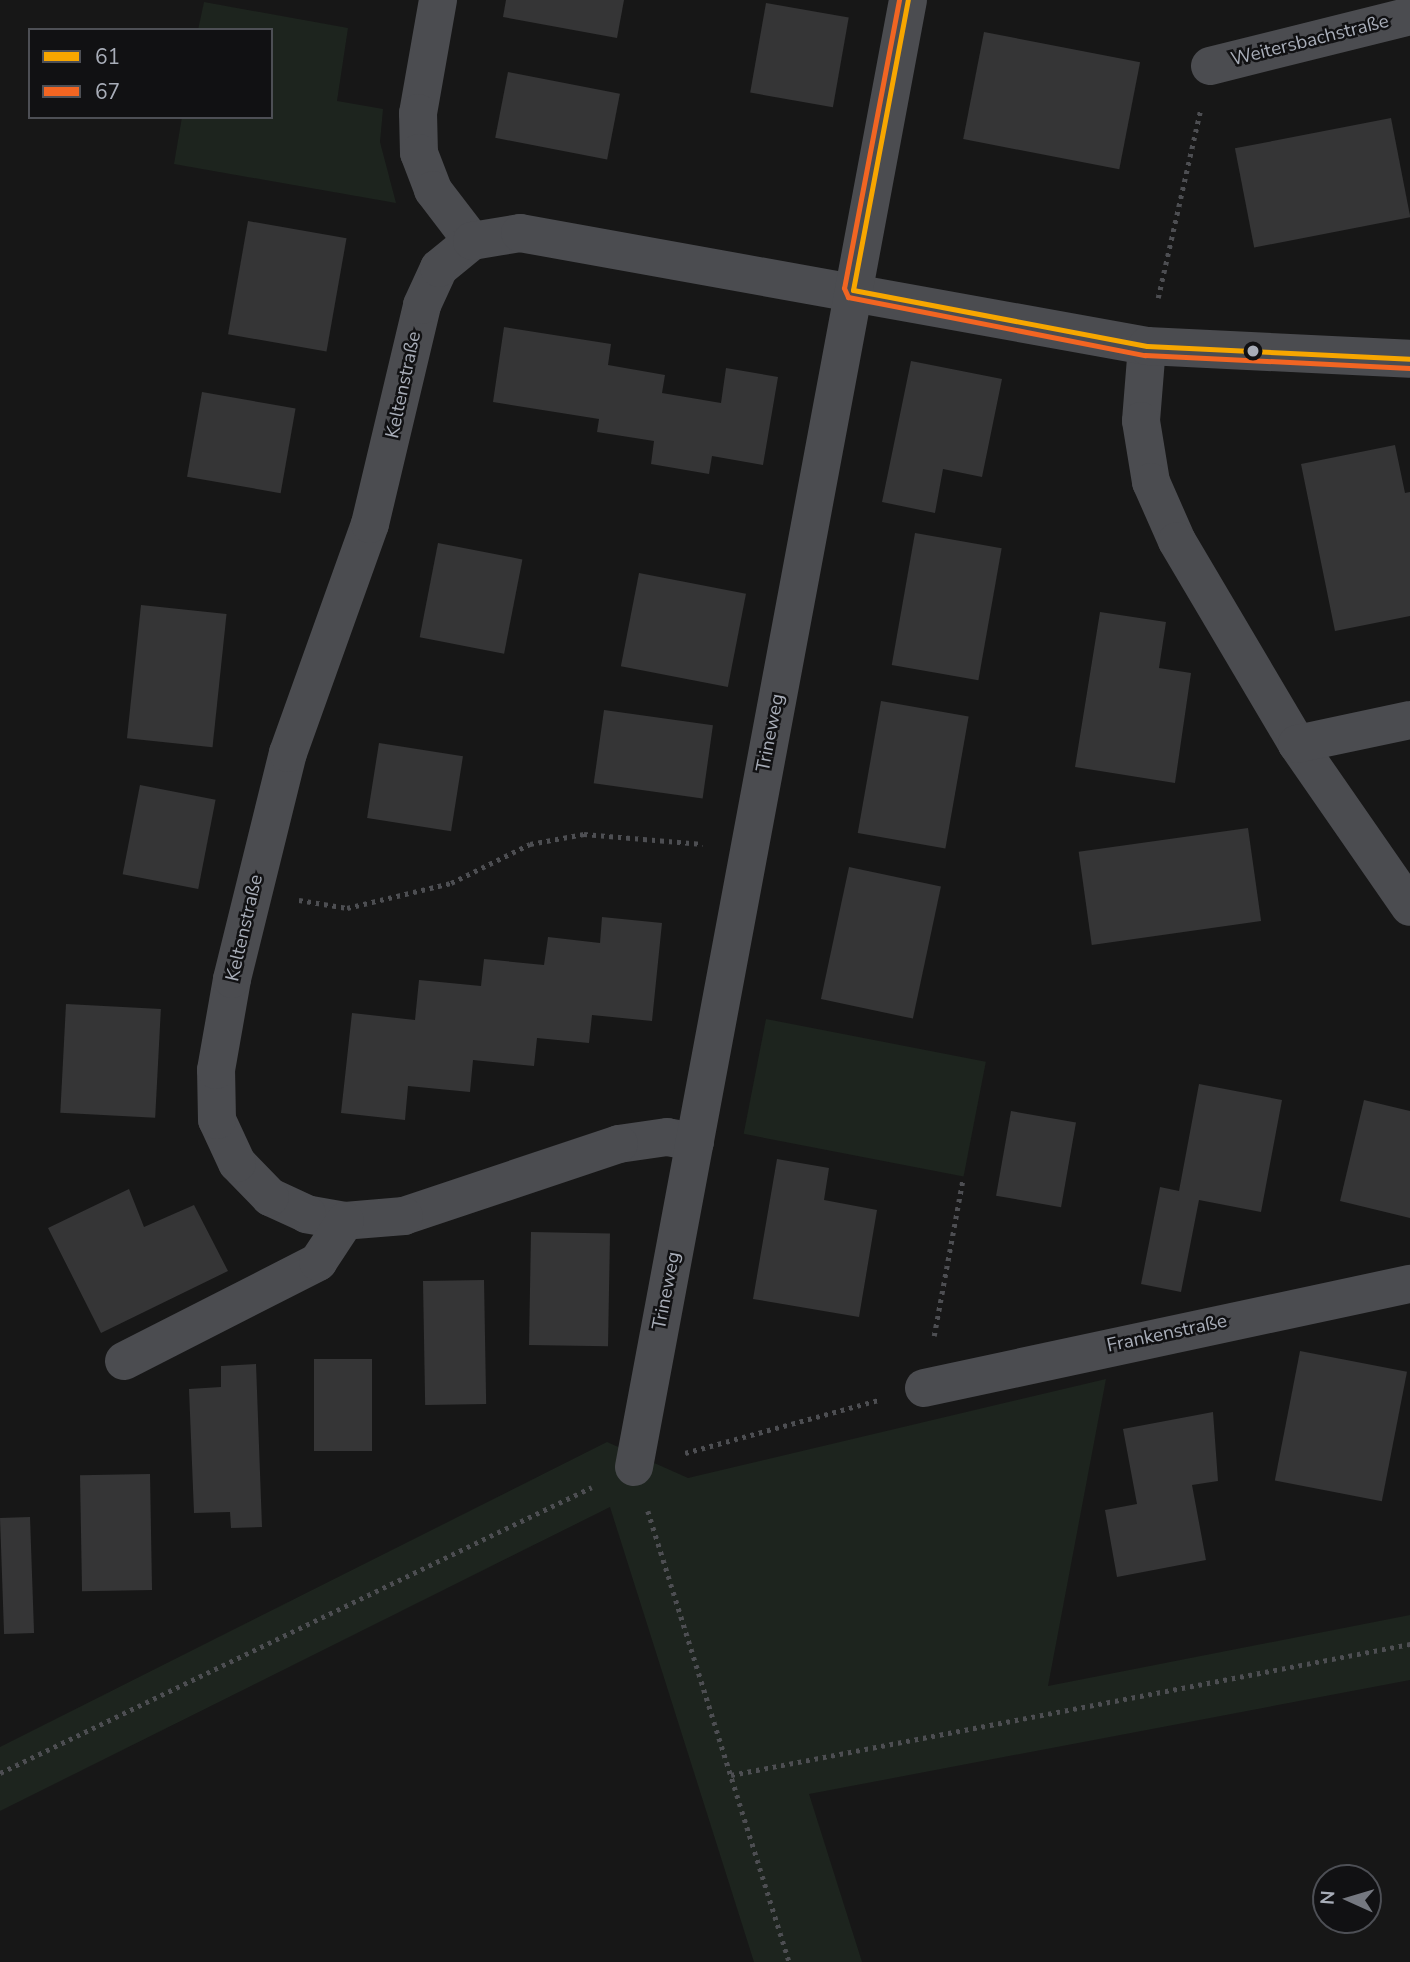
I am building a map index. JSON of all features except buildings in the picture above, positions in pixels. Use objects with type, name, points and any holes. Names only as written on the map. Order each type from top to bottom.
[{"type":"street","points":[[438,0],[418,113],[419,153],[433,190],[472,242]]},
{"type":"street","name":"Trineweg","points":[[634,1467],[908,0]]},
{"type":"street","name":"Weitersbachstraße","points":[[1210,66],[1410,16]]},
{"type":"street","name":"Keltenstraße","points":[[695,1142],[667,1137],[619,1144],[404,1216],[345,1221],[307,1214],[270,1197],[237,1163],[217,1120],[216,1070],[253,890],[288,753],[370,524],[422,305],[439,268],[472,242],[520,233],[853,290],[1147,346],[1410,359]]},
{"type":"street","points":[[1147,346],[1141,421],[1151,482],[1177,541],[1297,744],[1410,906]]},
{"type":"street","points":[[1297,744],[1410,720]]},
{"type":"street","points":[[124,1361],[318,1262],[345,1221]]},
{"type":"street","name":"Frankenstraße","points":[[924,1388],[1410,1284]]},
{"type":"path","points":[[1147,346],[1210,66]]},
{"type":"path","points":[[253,890],[347,908],[451,883],[530,844],[584,834],[639,834],[749,851]]},
{"type":"path","points":[[0,1773],[634,1467],[924,1388],[963,1178]]},
{"type":"path","points":[[634,1467],[789,1962]]},
{"type":"path","points":[[731,1775],[1410,1644]]},
{"type":"shaded area","points":[[204,2],[348,28],[337,101],[383,109],[380,142],[396,203],[174,164],[182,119],[273,119],[273,28],[198,28]]},
{"type":"shaded area","points":[[766,1019],[986,1062],[964,1177],[744,1134]]},
{"type":"shaded area","points":[[1106,1379],[1048,1686],[1410,1615],[1410,1680],[809,1794],[862,1962],[754,1962],[610,1507],[0,1811],[0,1747],[607,1442],[688,1478]]},
{"type":"transit line","name":"67","points":[[899,0],[844,288],[848,297],[1145,355],[1410,368]]},
{"type":"transit line","name":"61","points":[[853,290],[908,0]]},
{"type":"transit line","name":"61","points":[[853,290],[1147,346],[1410,359]]}]
